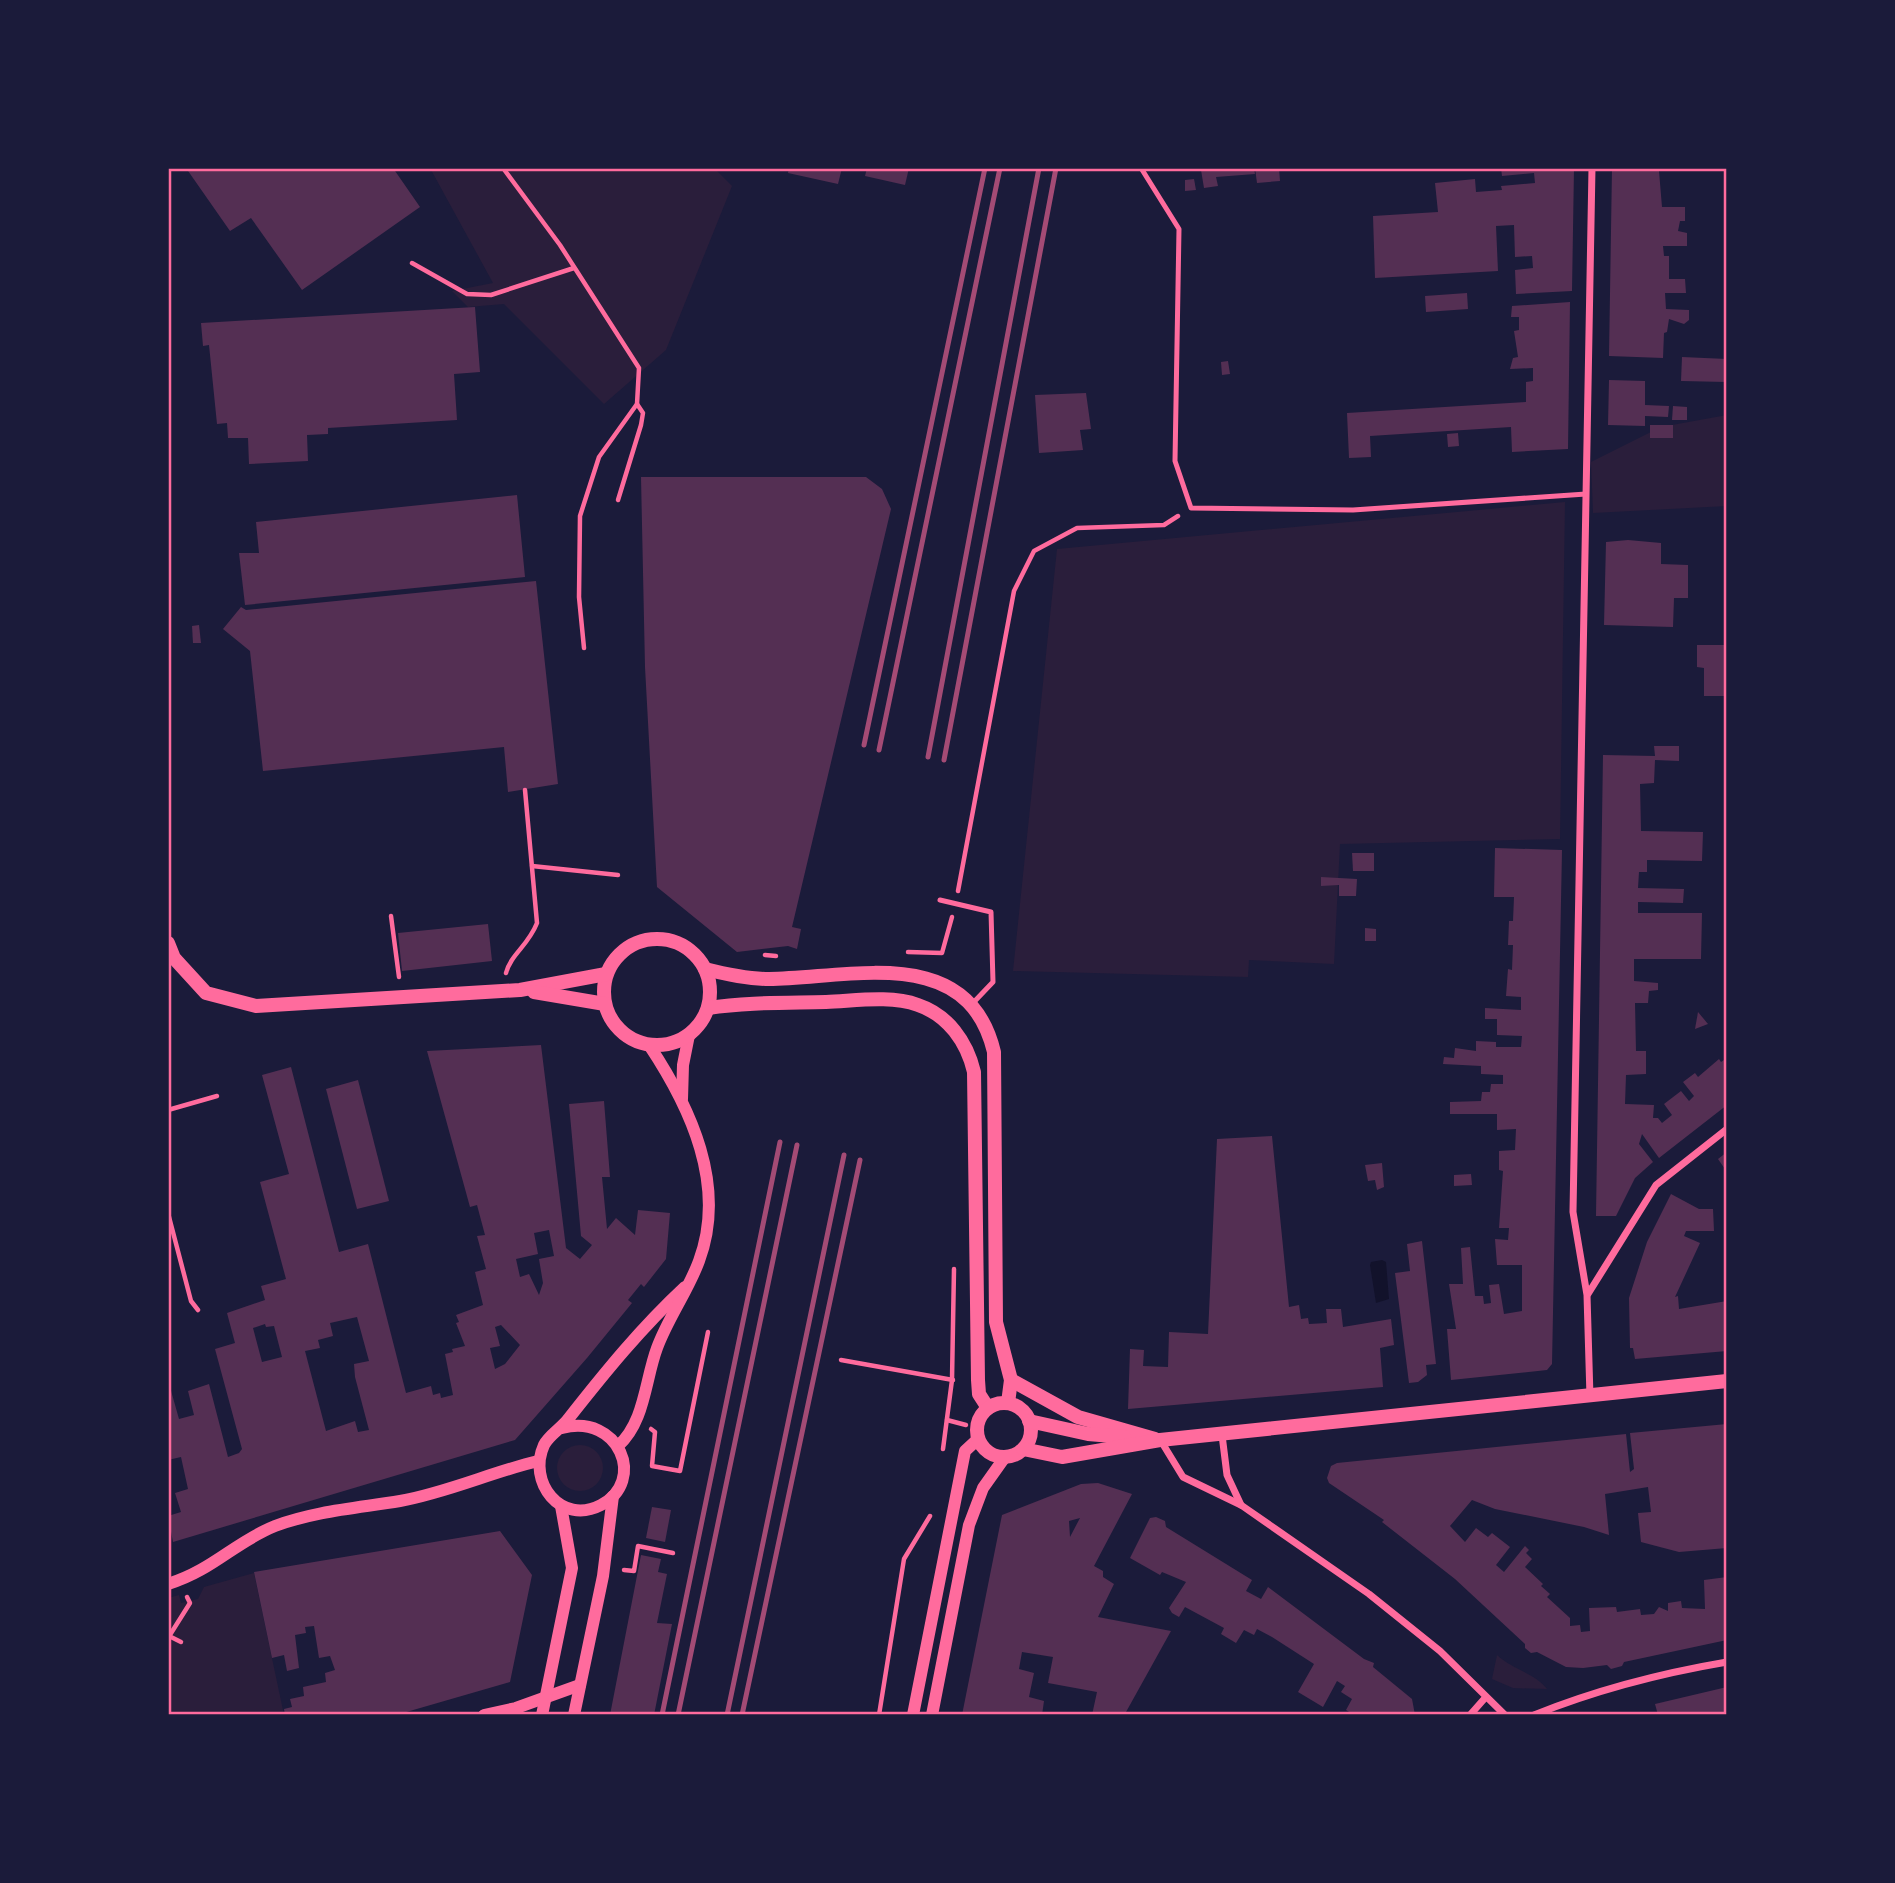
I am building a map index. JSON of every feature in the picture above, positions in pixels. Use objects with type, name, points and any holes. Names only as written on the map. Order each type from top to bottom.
[{"type":"main road","points":[[659,939],[686,948],[705,969],[710,995],[708,1008],[701,1023],[689,1035],[672,1044],[649,1045],[622,1033],[611,1020],[605,1004],[606,974],[622,951],[645,940],[659,939]]},
{"type":"main road","points":[[168,943],[174,958],[206,993],[256,1006],[520,990],[606,974]]},
{"type":"main road","points":[[705,969],[740,976],[789,978],[890,973],[925,977],[957,991],[972,1004],[983,1019],[993,1052],[996,1322],[1011,1380],[1008,1403]]},
{"type":"main road","points":[[520,990],[605,1004]]},
{"type":"main road","points":[[708,1008],[881,1000],[919,1005],[950,1026],[970,1053],[974,1072],[978,1381],[979,1394],[988,1408]]},
{"type":"main road","points":[[1011,1380],[1078,1417],[1160,1440]]},
{"type":"main road","points":[[1023,1449],[1062,1457],[1160,1440],[1727,1381]]},
{"type":"main road","points":[[1008,1403],[1024,1411],[1030,1421],[1029,1441],[1023,1449],[1005,1457],[989,1453],[977,1434],[980,1417],[988,1408],[1008,1403]]},
{"type":"main road","points":[[1030,1421],[1088,1434],[1160,1440]]},
{"type":"street","points":[[1590,1397],[1587,1295],[1573,1212],[1592,168]]},
{"type":"street","points":[[682,1099],[683,1065],[689,1035]]},
{"type":"street","points":[[618,1446],[637,1419],[660,1340],[699,1262],[707,1232],[710,1203],[703,1158],[682,1099],[649,1045]]},
{"type":"street","points":[[1587,1295],[1656,1185],[1727,1129]]},
{"type":"street","points":[[613,1496],[589,1510],[561,1506],[547,1495],[539,1479],[538,1461],[545,1442],[562,1428],[606,1369],[646,1324],[685,1287]]},
{"type":"street","points":[[562,1428],[578,1424],[593,1426],[608,1434],[618,1446],[624,1463],[622,1481],[613,1496],[603,1576],[574,1715]]},
{"type":"street","points":[[913,1715],[965,1451],[977,1434]]},
{"type":"street","points":[[1222,1435],[1227,1475],[1241,1505]]},
{"type":"street","points":[[1160,1440],[1183,1477],[1241,1505],[1369,1594],[1440,1651],[1505,1715]]},
{"type":"street","points":[[932,1715],[969,1525],[983,1488],[1005,1457]]},
{"type":"street","points":[[174,1582],[205,1570],[255,1535],[278,1525],[364,1504],[401,1501],[538,1461]]},
{"type":"street","points":[[542,1715],[572,1567],[561,1506]]},
{"type":"street","points":[[1535,1715],[1618,1687],[1727,1662]]},
{"type":"street","points":[[484,1715],[580,1685]]},
{"type":"street","points":[[1470,1715],[1485,1698]]},
{"type":"lane","points":[[1141,168],[1179,229],[1175,461],[1191,508],[1353,510],[1586,494]]},
{"type":"lane","points":[[940,900],[991,912],[993,982],[972,1004]]},
{"type":"path","points":[[503,168],[574,268],[639,369],[637,404],[599,457],[580,516],[579,597],[584,648]]},
{"type":"path","points":[[412,263],[467,294],[491,295],[574,268]]},
{"type":"path","points":[[618,500],[641,425],[643,413],[637,404]]},
{"type":"path","points":[[930,952],[942,953],[956,903],[1014,591],[1034,551],[1077,528],[1164,524],[1191,508]]},
{"type":"path","points":[[505,975],[509,961],[530,942],[537,923],[525,790]]},
{"type":"path","points":[[532,866],[618,875]]},
{"type":"path","points":[[391,916],[398,967]]},
{"type":"path","points":[[168,1110],[216,1096]]},
{"type":"path","points":[[168,1213],[191,1301],[198,1310]]},
{"type":"path","points":[[942,1460],[952,1380],[954,1257]]},
{"type":"path","points":[[655,1432],[652,1466],[680,1471],[708,1332]]},
{"type":"path","points":[[841,1360],[952,1380],[978,1381]]},
{"type":"path","points":[[947,1420],[977,1434]]},
{"type":"path","points":[[878,1715],[904,1559],[931,1514]]},
{"type":"path","points":[[624,1570],[634,1571],[638,1546],[673,1553]]},
{"type":"path","points":[[174,1582],[190,1603],[168,1636],[181,1642]]},
{"type":"shaded area","points":[[430,168],[714,168],[732,186],[666,350],[604,404],[504,304],[468,307],[452,291],[493,283]]},
{"type":"shaded area","points":[[1727,415],[1727,506],[1593,513],[1591,462],[1661,427]]},
{"type":"shaded area","points":[[1565,502],[1560,839],[1340,844],[1334,964],[1249,960],[1248,977],[1013,971],[1057,549]]},
{"type":"shaded area","points":[[1371,1262],[1386,1262],[1389,1299],[1376,1303],[1370,1265]]},
{"type":"shaded area","points":[[580,1445],[596,1452],[603,1468],[596,1484],[580,1491],[564,1484],[557,1468],[564,1452]]},
{"type":"shaded area","points":[[254,1573],[284,1715],[168,1715],[168,1598],[179,1595],[181,1603],[198,1599],[204,1587]]},
{"type":"shaded area","points":[[1497,1655],[1547,1689],[1513,1688],[1492,1679]]},
{"type":"building","points":[[186,168],[393,168],[420,207],[302,290],[251,218],[230,231]]},
{"type":"building","points":[[789,168],[842,168],[838,184],[788,173]]},
{"type":"building","points":[[867,168],[909,168],[905,185],[865,176]]},
{"type":"building","points":[[1254,168],[1255,174],[1216,177],[1218,186],[1204,188],[1201,170]]},
{"type":"building","points":[[1255,168],[1279,168],[1280,181],[1257,183]]},
{"type":"building","points":[[1501,168],[1574,168],[1572,291],[1516,294],[1515,270],[1533,268],[1532,256],[1515,257],[1514,225],[1496,226],[1498,271],[1375,278],[1373,216],[1438,212],[1435,183],[1475,179],[1476,192],[1502,190],[1501,186],[1535,183],[1534,173],[1502,176]]},
{"type":"building","points":[[1612,168],[1671,168],[1659,171],[1662,207],[1685,207],[1685,221],[1680,221],[1678,231],[1687,233],[1687,246],[1663,246],[1664,256],[1669,256],[1669,279],[1685,279],[1686,293],[1665,293],[1666,309],[1689,310],[1689,320],[1684,324],[1669,319],[1667,332],[1664,333],[1663,358],[1609,356]]},
{"type":"building","points":[[1194,179],[1196,190],[1185,191],[1185,180]]},
{"type":"building","points":[[1467,293],[1468,309],[1426,312],[1425,296]]},
{"type":"building","points":[[1570,302],[1568,449],[1512,452],[1511,427],[1370,436],[1371,457],[1349,458],[1347,413],[1526,402],[1526,382],[1533,381],[1533,368],[1510,369],[1513,358],[1518,357],[1514,331],[1519,330],[1519,317],[1511,317],[1512,306]]},
{"type":"building","points":[[475,307],[480,372],[454,374],[457,420],[328,428],[328,434],[307,435],[308,461],[249,464],[248,438],[228,438],[227,423],[217,424],[209,345],[203,346],[201,323]]},
{"type":"building","points":[[1682,357],[1727,359],[1727,382],[1681,381]]},
{"type":"building","points":[[1228,361],[1230,374],[1222,375],[1221,362]]},
{"type":"building","points":[[1609,380],[1645,381],[1645,405],[1669,406],[1668,417],[1645,416],[1645,426],[1608,425]]},
{"type":"building","points":[[1086,393],[1091,429],[1080,430],[1083,450],[1039,453],[1035,395]]},
{"type":"building","points":[[1673,406],[1687,407],[1687,420],[1672,420]]},
{"type":"building","points":[[1650,425],[1673,425],[1673,438],[1650,438]]},
{"type":"building","points":[[1458,433],[1459,446],[1448,447],[1447,434]]},
{"type":"building","points":[[641,477],[866,477],[882,489],[891,509],[792,927],[801,929],[797,949],[788,946],[737,952],[657,887],[645,667]]},
{"type":"building","points":[[517,495],[525,577],[245,605],[239,553],[259,553],[256,522]]},
{"type":"building","points":[[1628,540],[1661,543],[1661,564],[1688,565],[1688,598],[1674,598],[1673,627],[1604,625],[1606,542]]},
{"type":"building","points":[[536,581],[558,784],[508,792],[504,747],[263,771],[250,651],[223,629],[241,607],[246,610]]},
{"type":"building","points":[[199,625],[201,643],[193,643],[192,626]]},
{"type":"building","points":[[1697,645],[1727,645],[1727,696],[1704,696],[1704,668],[1697,667]]},
{"type":"building","points":[[1654,746],[1679,746],[1679,761],[1655,760],[1654,783],[1640,784],[1641,831],[1703,832],[1702,861],[1647,860],[1647,872],[1639,872],[1638,888],[1684,889],[1683,903],[1638,902],[1638,913],[1702,913],[1701,959],[1634,959],[1634,981],[1658,983],[1658,990],[1649,991],[1648,1003],[1635,1003],[1636,1051],[1646,1051],[1646,1074],[1626,1075],[1625,1104],[1654,1105],[1653,1118],[1658,1118],[1662,1123],[1672,1115],[1664,1104],[1681,1091],[1689,1101],[1694,1096],[1683,1082],[1695,1073],[1698,1077],[1719,1059],[1721,1062],[1727,1058],[1727,1105],[1659,1158],[1642,1134],[1639,1144],[1653,1162],[1635,1178],[1616,1216],[1596,1216],[1603,755],[1655,756]]},
{"type":"building","points":[[1495,848],[1562,850],[1552,1364],[1547,1370],[1451,1380],[1447,1329],[1456,1329],[1449,1284],[1463,1284],[1461,1248],[1470,1247],[1475,1296],[1483,1296],[1484,1304],[1491,1303],[1489,1285],[1499,1284],[1504,1314],[1522,1311],[1522,1265],[1497,1265],[1495,1239],[1508,1240],[1509,1228],[1499,1228],[1503,1171],[1499,1170],[1499,1151],[1515,1150],[1516,1129],[1497,1130],[1497,1114],[1450,1114],[1450,1102],[1481,1101],[1482,1092],[1490,1092],[1491,1084],[1503,1084],[1503,1075],[1481,1074],[1481,1066],[1443,1064],[1444,1057],[1454,1058],[1455,1048],[1476,1051],[1476,1041],[1496,1042],[1496,1047],[1521,1047],[1522,1036],[1497,1035],[1497,1019],[1485,1019],[1485,1008],[1521,1010],[1521,997],[1506,996],[1508,969],[1512,970],[1513,945],[1508,945],[1514,897],[1494,897]]},
{"type":"building","points":[[1352,853],[1374,853],[1374,871],[1353,871]]},
{"type":"building","points":[[1321,877],[1357,879],[1356,896],[1339,896],[1339,885],[1321,886]]},
{"type":"building","points":[[488,924],[492,961],[402,971],[398,933]]},
{"type":"building","points":[[1365,928],[1376,929],[1376,941],[1365,941]]},
{"type":"building","points":[[1698,1012],[1708,1024],[1695,1029]]},
{"type":"building","points":[[541,1045],[566,1248],[580,1259],[592,1245],[581,1236],[569,1104],[604,1101],[610,1177],[602,1177],[607,1229],[616,1218],[635,1235],[638,1210],[670,1213],[666,1259],[644,1287],[641,1284],[628,1300],[632,1303],[515,1440],[173,1542],[168,1516],[181,1512],[175,1493],[188,1489],[181,1457],[168,1460],[168,1380],[179,1419],[194,1415],[188,1391],[209,1384],[228,1457],[239,1453],[242,1449],[215,1349],[235,1343],[227,1313],[265,1300],[261,1286],[286,1279],[260,1182],[289,1174],[262,1075],[291,1067],[339,1252],[368,1244],[406,1393],[431,1386],[433,1395],[440,1393],[441,1398],[453,1395],[445,1354],[465,1346],[456,1323],[459,1322],[456,1315],[483,1305],[475,1272],[486,1269],[477,1236],[485,1235],[477,1205],[470,1207],[427,1051]],"holes":[[[549,1230],[554,1256],[539,1259],[543,1283],[539,1295],[529,1274],[520,1277],[516,1259],[538,1254],[534,1233]],[[357,1317],[369,1361],[354,1364],[355,1377],[369,1430],[358,1432],[355,1421],[326,1431],[305,1351],[320,1348],[318,1340],[333,1336],[330,1323]],[[265,1324],[266,1327],[274,1326],[282,1357],[262,1362],[253,1328]],[[501,1325],[520,1345],[505,1364],[495,1369],[490,1348],[500,1346],[495,1327]]]},
{"type":"building","points":[[358,1080],[389,1201],[357,1209],[326,1089]]},
{"type":"building","points":[[1272,1136],[1289,1307],[1299,1305],[1301,1319],[1308,1318],[1309,1324],[1327,1323],[1326,1309],[1341,1309],[1343,1327],[1391,1319],[1394,1345],[1380,1348],[1383,1387],[1128,1409],[1130,1349],[1144,1350],[1143,1366],[1168,1367],[1169,1332],[1208,1334],[1217,1139]]},
{"type":"building","points":[[1727,1152],[1727,1172],[1718,1159]]},
{"type":"building","points":[[1382,1163],[1384,1187],[1377,1190],[1375,1180],[1368,1181],[1365,1165]]},
{"type":"building","points":[[1471,1174],[1472,1185],[1454,1186],[1454,1175]]},
{"type":"building","points":[[1671,1194],[1699,1209],[1713,1209],[1714,1231],[1686,1231],[1684,1236],[1700,1243],[1675,1297],[1678,1296],[1679,1309],[1727,1301],[1727,1351],[1635,1359],[1633,1348],[1630,1348],[1629,1298],[1647,1242]]},
{"type":"building","points":[[1422,1241],[1436,1364],[1426,1365],[1427,1375],[1418,1382],[1409,1383],[1395,1273],[1410,1271],[1407,1244]]},
{"type":"building","points":[[1727,1424],[1727,1548],[1679,1552],[1641,1542],[1638,1513],[1651,1512],[1648,1487],[1605,1494],[1609,1535],[1584,1527],[1495,1509],[1472,1500],[1450,1526],[1465,1542],[1476,1528],[1488,1537],[1492,1533],[1510,1547],[1496,1565],[1504,1572],[1525,1546],[1529,1550],[1526,1553],[1532,1559],[1525,1567],[1543,1584],[1541,1586],[1550,1594],[1547,1597],[1570,1618],[1570,1626],[1580,1625],[1581,1632],[1590,1631],[1589,1608],[1616,1607],[1617,1612],[1640,1609],[1641,1615],[1654,1614],[1659,1607],[1668,1611],[1668,1603],[1681,1601],[1682,1608],[1705,1609],[1704,1580],[1727,1577],[1727,1640],[1624,1662],[1622,1666],[1611,1669],[1607,1665],[1566,1667],[1537,1652],[1531,1653],[1525,1648],[1525,1644],[1455,1579],[1382,1522],[1384,1520],[1329,1483],[1327,1478],[1331,1466],[1337,1463],[1626,1434],[1630,1472],[1634,1469],[1630,1433]]},
{"type":"building","points":[[1098,1483],[1132,1494],[1094,1566],[1103,1571],[1103,1577],[1114,1584],[1098,1617],[1171,1631],[1126,1712],[1132,1715],[1092,1715],[1097,1692],[1048,1683],[1053,1657],[1022,1652],[1019,1669],[1034,1673],[1029,1697],[1044,1701],[1042,1715],[962,1715],[1002,1515],[1081,1484]],"holes":[[[1080,1518],[1070,1537],[1069,1521]]]},
{"type":"building","points":[[652,1507],[671,1510],[665,1542],[646,1538]]},
{"type":"building","points":[[1156,1517],[1165,1521],[1166,1527],[1252,1580],[1246,1591],[1261,1599],[1268,1587],[1364,1659],[1374,1663],[1373,1667],[1412,1699],[1415,1715],[1354,1715],[1346,1710],[1352,1699],[1341,1692],[1345,1686],[1337,1681],[1323,1707],[1298,1692],[1314,1664],[1272,1637],[1257,1629],[1254,1635],[1244,1630],[1236,1643],[1221,1634],[1224,1628],[1185,1607],[1179,1617],[1172,1613],[1169,1608],[1186,1582],[1162,1572],[1160,1575],[1130,1558],[1150,1518]]},
{"type":"building","points":[[500,1531],[532,1575],[510,1682],[396,1715],[285,1715],[284,1709],[292,1707],[290,1699],[304,1696],[303,1687],[326,1682],[325,1673],[335,1670],[330,1656],[319,1658],[314,1626],[305,1627],[306,1633],[295,1635],[299,1668],[287,1671],[284,1655],[272,1658],[254,1572]]},
{"type":"building","points":[[641,1555],[661,1559],[658,1572],[667,1574],[657,1623],[672,1624],[654,1715],[610,1715]]},
{"type":"building","points":[[1727,1687],[1727,1715],[1658,1715],[1655,1704]]},
{"type":"railway","points":[[864,745],[985,168]]},
{"type":"railway","points":[[879,750],[1000,168]]},
{"type":"railway","points":[[928,757],[1039,168]]},
{"type":"railway","points":[[944,760],[1056,168]]},
{"type":"railway","points":[[662,1715],[780,1142]]},
{"type":"railway","points":[[678,1715],[797,1145]]},
{"type":"railway","points":[[727,1715],[844,1155]]},
{"type":"railway","points":[[742,1715],[860,1160]]}]
